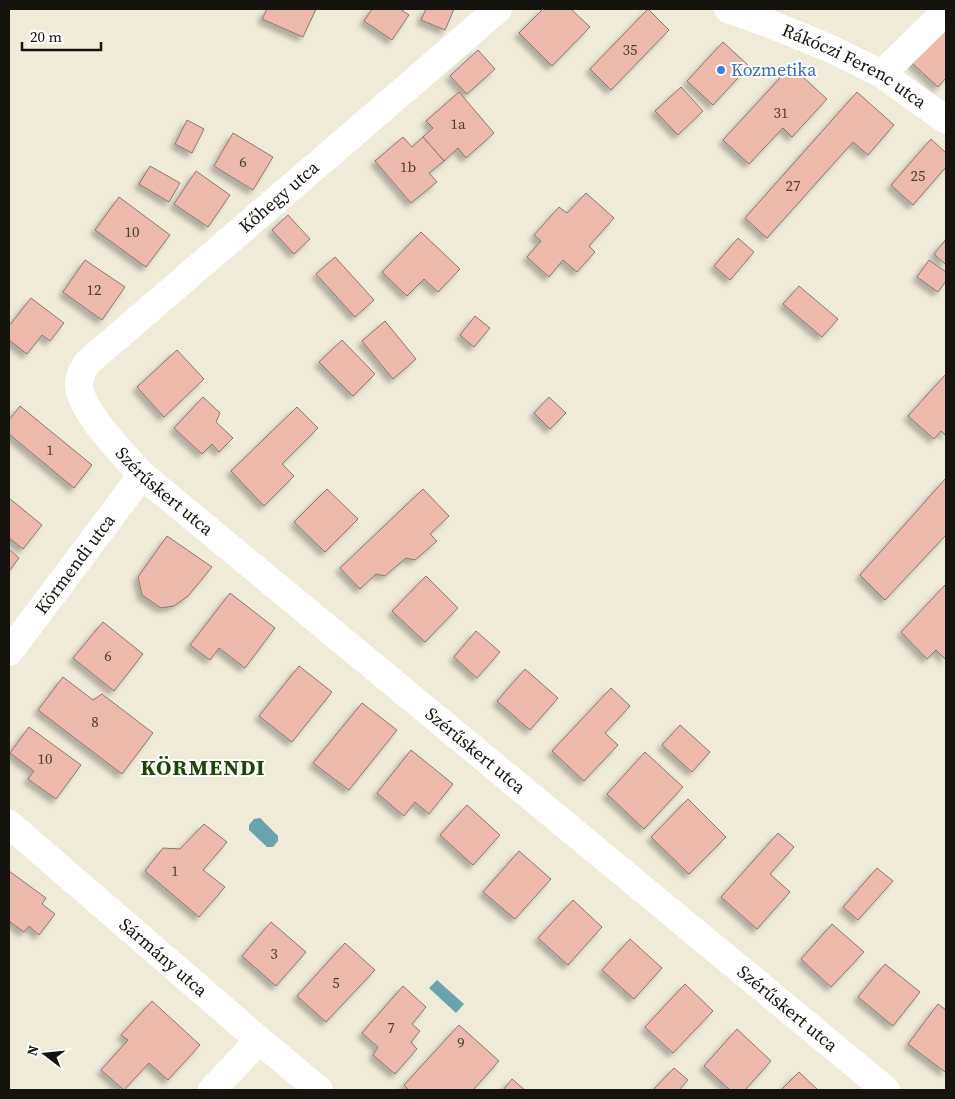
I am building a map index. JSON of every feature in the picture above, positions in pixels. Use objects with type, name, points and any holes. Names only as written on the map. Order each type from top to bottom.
[{"type":"street","name":"Kőhegy utca","points":[[81,397],[80,374],[94,356],[498,9]]},
{"type":"street","name":"Rákóczi Ferenc utca","points":[[728,9],[829,48],[882,74],[946,120]]},
{"type":"street","points":[[882,74],[946,11]]},
{"type":"street","name":"Szérűskert utca","points":[[81,397],[99,427],[142,475],[886,1090]]},
{"type":"street","name":"Körmendi utca","points":[[9,652],[142,475]]},
{"type":"street","name":"Sármány utca","points":[[9,824],[259,1040],[320,1090]]},
{"type":"street","points":[[212,1090],[259,1040]]},
{"type":"water","points":[[260,818],[278,836],[278,841],[273,847],[267,847],[249,830],[249,825],[254,819]]},
{"type":"water","points":[[437,980],[464,1004],[456,1013],[429,988]]},
{"type":"building","points":[[267,9],[316,9],[303,37],[262,19]]},
{"type":"building","points":[[372,9],[400,9],[409,15],[392,40],[364,21]]},
{"type":"building","points":[[426,9],[454,9],[445,30],[421,20]]},
{"type":"building","points":[[543,9],[571,9],[590,27],[552,66],[519,33]]},
{"type":"building","points":[[648,9],[669,30],[611,90],[590,69]]},
{"type":"building","points":[[946,25],[946,78],[938,87],[911,62]]},
{"type":"building","points":[[723,42],[749,66],[713,105],[687,81]]},
{"type":"building","points":[[478,50],[495,69],[467,94],[450,76]]},
{"type":"building","points":[[791,66],[827,99],[792,137],[783,128],[749,164],[723,140]]},
{"type":"building","points":[[681,87],[703,111],[678,135],[655,111]]},
{"type":"building","points":[[459,92],[494,133],[466,158],[458,148],[444,161],[423,137],[433,128],[426,121]]},
{"type":"building","points":[[857,92],[894,125],[868,155],[853,142],[767,238],[745,218]]},
{"type":"building","points":[[187,120],[204,129],[192,153],[175,144]]},
{"type":"building","points":[[233,133],[273,157],[253,190],[214,166]]},
{"type":"building","points":[[403,137],[412,147],[423,137],[444,161],[429,173],[437,182],[411,203],[375,161]]},
{"type":"building","points":[[931,139],[946,153],[946,167],[913,205],[891,185]]},
{"type":"building","points":[[150,166],[180,183],[169,202],[139,184]]},
{"type":"building","points":[[196,171],[230,195],[208,227],[174,204]]},
{"type":"building","points":[[586,193],[614,218],[589,246],[595,252],[577,272],[563,260],[549,277],[527,257],[541,241],[534,235],[559,207],[567,213]]},
{"type":"building","points":[[119,197],[170,235],[146,267],[95,230]]},
{"type":"building","points":[[288,215],[310,239],[294,254],[272,230]]},
{"type":"building","points":[[421,232],[460,269],[438,292],[424,279],[407,296],[382,272]]},
{"type":"building","points":[[738,238],[754,252],[730,280],[714,266]]},
{"type":"building","points":[[946,239],[946,265],[934,254]]},
{"type":"building","points":[[335,257],[374,300],[355,317],[316,274]]},
{"type":"building","points":[[85,260],[125,287],[102,320],[63,292]]},
{"type":"building","points":[[929,260],[946,272],[946,281],[938,292],[917,277]]},
{"type":"building","points":[[799,286],[838,319],[822,337],[783,304]]},
{"type":"building","points":[[31,298],[64,323],[50,341],[42,335],[27,354],[9,340],[9,326]]},
{"type":"building","points":[[475,316],[490,328],[474,347],[460,335]]},
{"type":"building","points":[[385,321],[416,359],[393,379],[362,341]]},
{"type":"building","points":[[342,340],[375,374],[353,396],[319,362]]},
{"type":"building","points":[[177,350],[204,379],[164,417],[137,387]]},
{"type":"building","points":[[946,374],[946,436],[941,431],[934,439],[908,416]]},
{"type":"building","points":[[203,397],[220,413],[216,422],[233,438],[219,452],[212,444],[202,454],[174,428]]},
{"type":"building","points":[[549,397],[566,413],[550,429],[534,413]]},
{"type":"building","points":[[20,406],[92,465],[74,488],[9,434],[9,420]]},
{"type":"building","points":[[297,407],[318,428],[282,464],[294,476],[264,506],[231,471]]},
{"type":"building","points":[[946,478],[946,535],[885,600],[860,575]]},
{"type":"building","points":[[327,489],[358,519],[325,552],[294,522]]},
{"type":"building","points":[[423,489],[449,516],[430,534],[437,541],[415,560],[406,558],[385,576],[376,574],[360,589],[340,568]]},
{"type":"building","points":[[9,498],[42,525],[23,549],[9,538]]},
{"type":"building","points":[[167,536],[212,567],[188,596],[174,606],[161,608],[142,595],[138,577]]},
{"type":"building","points":[[9,549],[19,558],[9,571]]},
{"type":"building","points":[[426,576],[458,608],[425,642],[392,611]]},
{"type":"building","points":[[946,584],[946,660],[936,650],[927,659],[901,632]]},
{"type":"building","points":[[230,593],[275,628],[245,668],[219,648],[210,660],[190,645]]},
{"type":"building","points":[[103,622],[143,654],[114,691],[73,658]]},
{"type":"building","points":[[476,631],[500,652],[477,678],[454,657]]},
{"type":"building","points":[[299,666],[332,692],[292,742],[259,716]]},
{"type":"building","points":[[525,669],[558,698],[530,730],[497,701]]},
{"type":"building","points":[[63,677],[93,700],[102,694],[153,733],[122,774],[38,710]]},
{"type":"building","points":[[611,688],[630,706],[605,733],[618,745],[584,781],[552,751]]},
{"type":"building","points":[[362,703],[397,730],[349,790],[313,763]]},
{"type":"building","points":[[680,725],[710,752],[692,772],[662,745]]},
{"type":"building","points":[[29,727],[81,765],[56,799],[28,779],[34,771],[10,753]]},
{"type":"building","points":[[411,750],[453,784],[429,814],[415,802],[404,816],[377,793]]},
{"type":"building","points":[[645,752],[683,787],[644,829],[607,794]]},
{"type":"building","points":[[688,799],[726,837],[689,874],[651,837]]},
{"type":"building","points":[[467,805],[500,835],[473,865],[440,835]]},
{"type":"building","points":[[204,824],[227,842],[203,870],[225,887],[199,917],[145,871],[163,848],[180,849]]},
{"type":"building","points":[[778,833],[794,847],[770,874],[790,892],[757,929],[721,897]]},
{"type":"building","points":[[519,851],[551,879],[515,919],[483,892]]},
{"type":"building","points":[[877,868],[893,881],[858,920],[843,907]]},
{"type":"building","points":[[9,871],[46,898],[42,904],[55,914],[39,935],[29,926],[24,932],[9,921]]},
{"type":"building","points":[[573,900],[602,927],[568,965],[538,938]]},
{"type":"building","points":[[271,922],[306,952],[276,986],[242,956]]},
{"type":"building","points":[[832,924],[864,952],[831,987],[801,959]]},
{"type":"building","points":[[630,939],[662,968],[634,999],[602,970]]},
{"type":"building","points":[[345,943],[375,970],[326,1022],[297,996]]},
{"type":"building","points":[[885,964],[920,992],[893,1026],[858,997]]},
{"type":"building","points":[[685,984],[713,1011],[673,1053],[645,1027]]},
{"type":"building","points":[[403,986],[426,1007],[412,1024],[420,1031],[411,1042],[417,1049],[395,1074],[373,1055],[378,1047],[362,1033]]},
{"type":"building","points":[[152,1001],[200,1045],[168,1080],[149,1063],[124,1090],[101,1070],[128,1040],[121,1035]]},
{"type":"building","points":[[938,1004],[946,1010],[945,1072],[908,1044]]},
{"type":"building","points":[[459,1025],[499,1061],[473,1090],[409,1090],[404,1085]]},
{"type":"building","points":[[737,1029],[771,1061],[745,1090],[730,1090],[704,1066]]},
{"type":"building","points":[[674,1068],[688,1080],[679,1090],[655,1090],[654,1089]]},
{"type":"building","points":[[799,1072],[818,1090],[781,1090]]},
{"type":"building","points":[[512,1079],[525,1090],[503,1090]]},
{"type":"place","name":"Kozmetika","points":[[721,70]]},
{"type":"district","name":"KÖRMENDI","points":[[203,767]]}]
